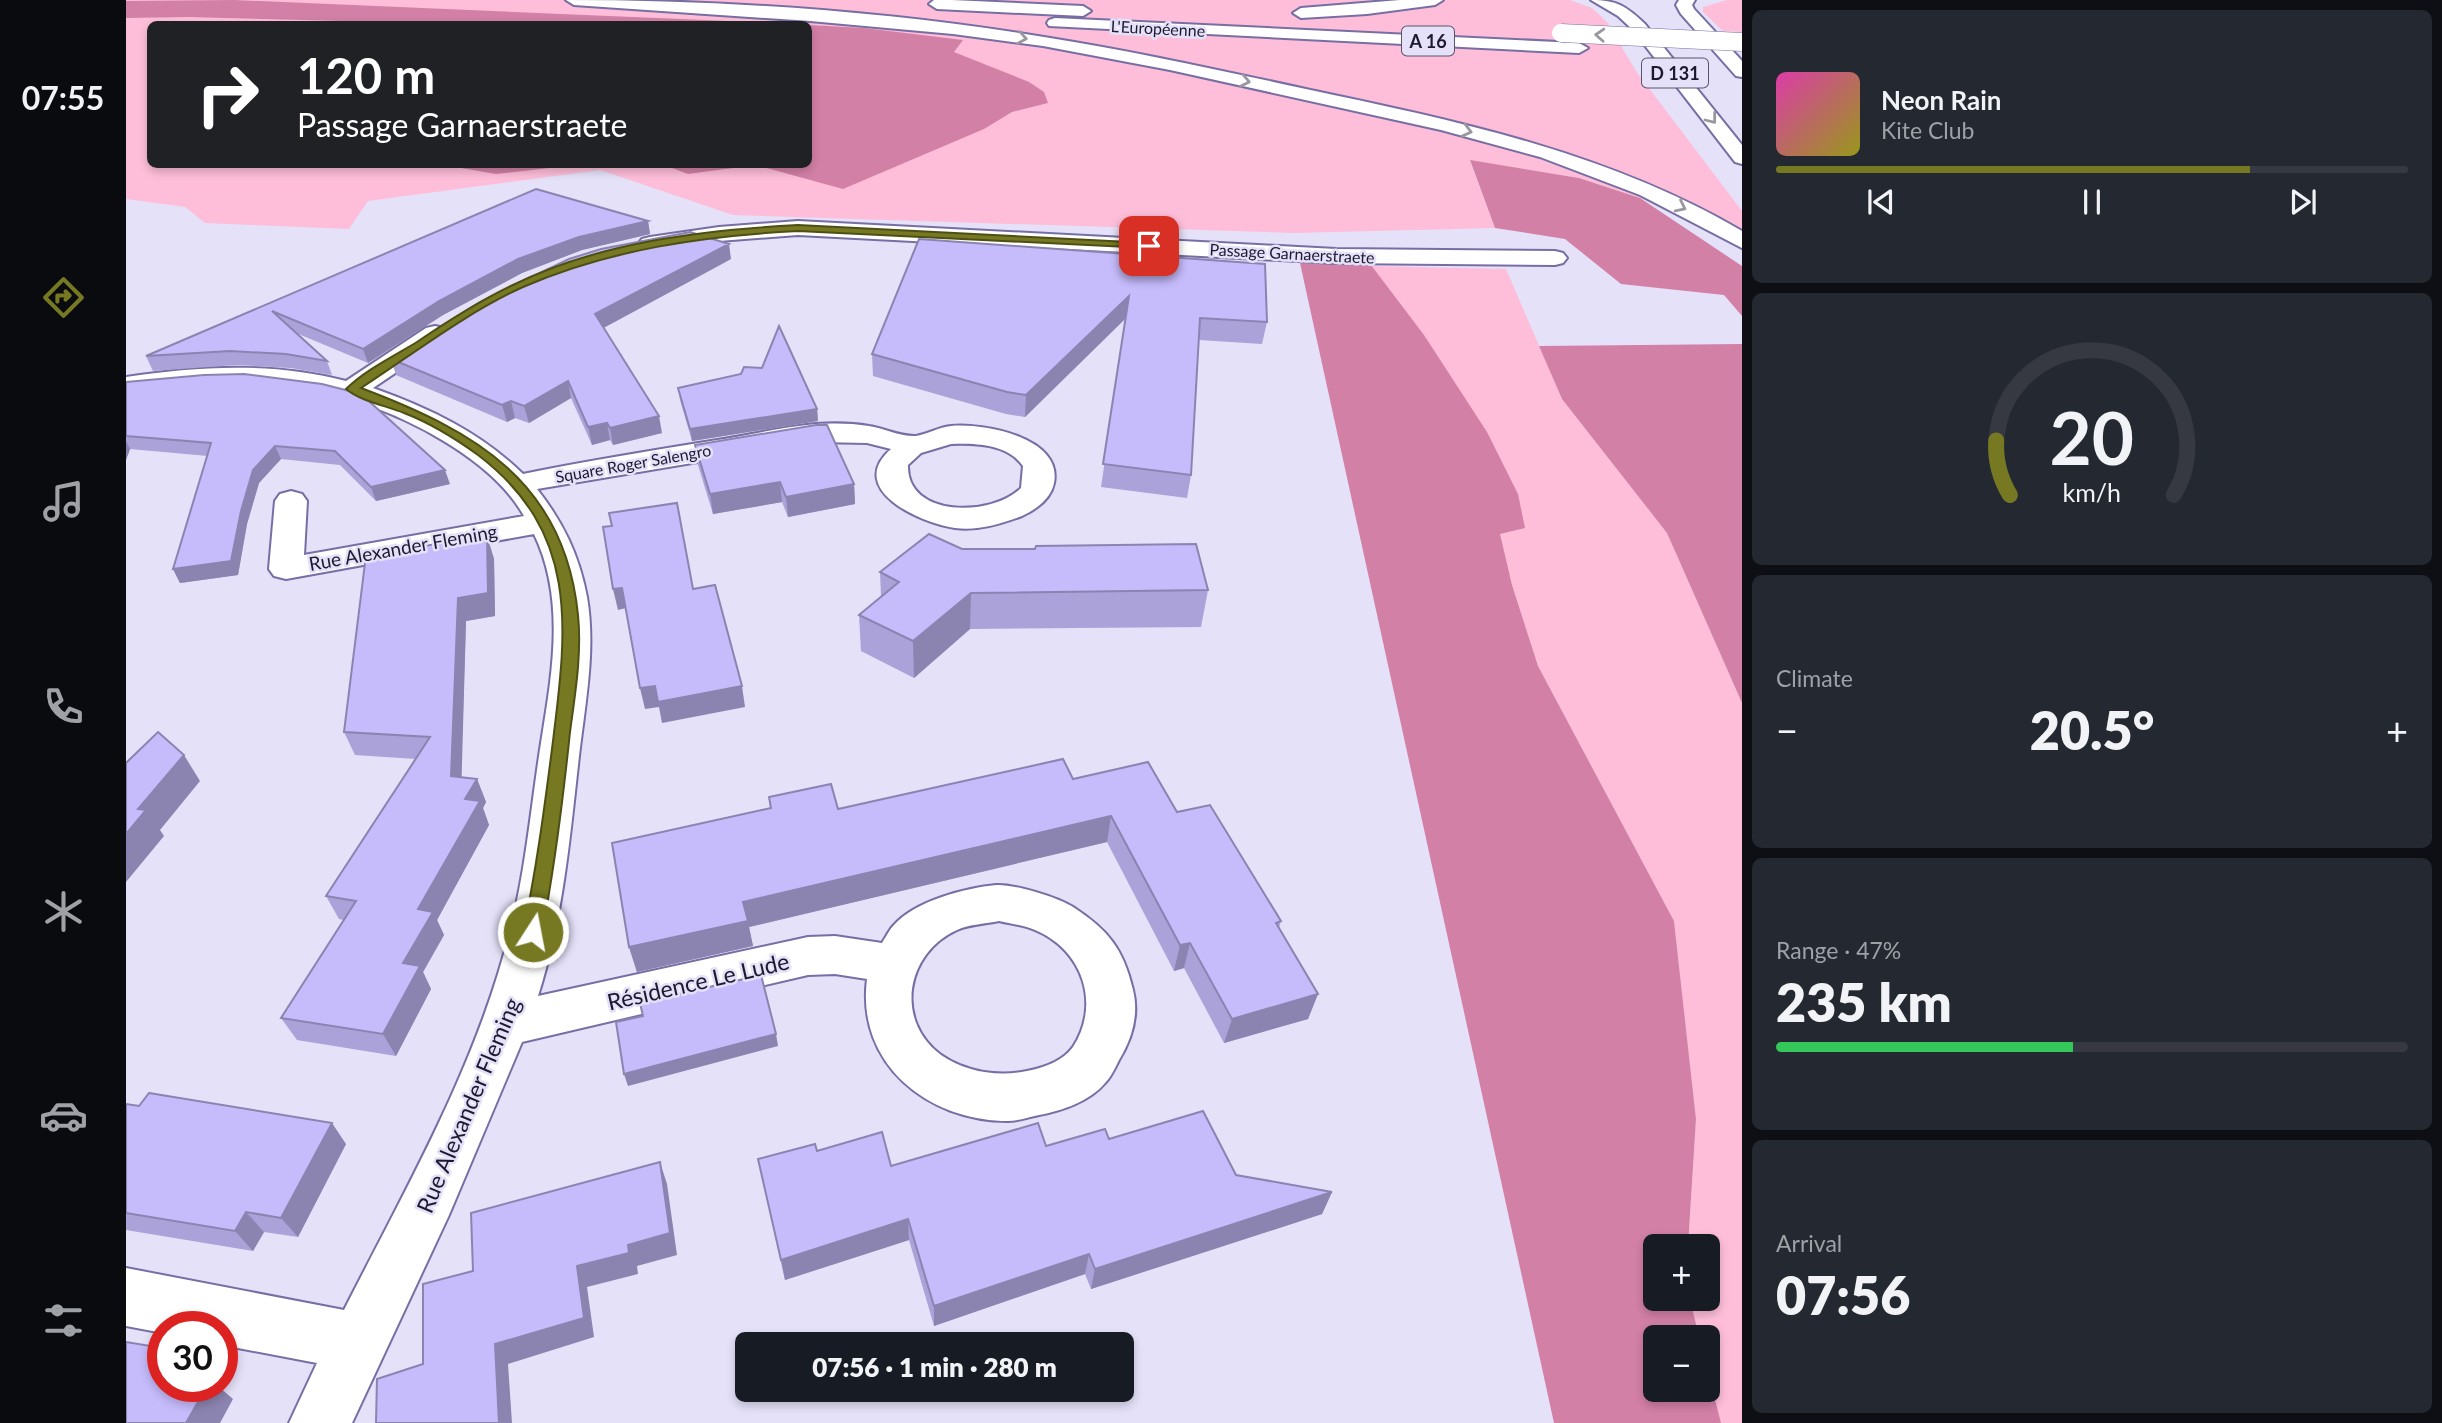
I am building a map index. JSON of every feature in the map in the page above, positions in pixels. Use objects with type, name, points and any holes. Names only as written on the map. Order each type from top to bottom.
[{"type":"main road","name":"L'Européenne","points":[[574,0],[1589,52],[1742,56]]},
{"type":"main road","points":[[1286,13],[1367,9],[1435,0]]},
{"type":"main road","name":"D 131","points":[[1599,0],[1624,13],[1639,27],[1742,158]]},
{"type":"main road","name":"D 131","points":[[1687,0],[1684,5],[1686,11],[1742,72]]},
{"type":"main road","points":[[618,2],[965,30],[1097,51],[1260,84],[1422,120],[1542,152],[1643,189],[1742,241]]},
{"type":"main road","name":"L'Européenne","points":[[1103,7],[930,4],[1742,42]]},
{"type":"main road","points":[[1640,57],[1742,62]]},
{"type":"main road","name":"Passage Garnaerstraete","points":[[632,248],[719,234],[798,228],[1336,256],[1555,258]]},
{"type":"main road","points":[[352,389],[457,320]]},
{"type":"main road","name":"Rue Alexander Fleming","points":[[126,385],[206,375],[260,374],[303,378],[352,389],[403,408],[447,430],[483,453],[519,484],[546,522],[557,547],[565,578],[571,615],[571,657],[547,859],[533,932],[504,1025],[441,1175],[320,1423]]},
{"type":"main road","name":"Square Roger Salengro","points":[[519,484],[817,433],[867,434],[914,445]]},
{"type":"main road","name":"Rue Alexander Fleming","points":[[290,501],[286,569],[546,522]]},
{"type":"main road","points":[[999,903],[1032,907],[1064,921],[1077,931],[1099,956],[1107,970],[1114,1000],[1108,1032],[1092,1061],[1065,1084],[1029,1096],[991,1097],[971,1094],[953,1088],[921,1068],[899,1041],[889,1018],[886,995],[893,964],[899,951],[915,933],[949,911],[965,906],[999,903]]},
{"type":"main road","name":"Résidence Le Lude","points":[[504,1025],[808,956],[835,955],[893,964]]},
{"type":"main road","points":[[126,1297],[359,1342]]},
{"type":"shaded area","points":[[126,0],[1570,0],[1592,8],[1607,22],[1636,71],[1742,211],[1742,232],[1579,178],[1470,161],[1495,228],[1293,233],[733,215],[600,170],[368,201],[349,229],[205,223],[185,207],[126,199]]},
{"type":"shaded area","points":[[234,0],[728,21],[126,18],[126,1]]},
{"type":"shaded area","points":[[1727,0],[1742,0],[1742,32],[1723,31],[1703,12],[1703,7]]},
{"type":"shaded area","points":[[812,25],[864,28],[963,40],[954,52],[1029,82],[1044,92],[1048,103],[1012,112],[984,129],[843,189],[767,168],[812,168]]},
{"type":"shaded area","points":[[1470,160],[1579,178],[1640,198],[1742,266],[1742,316],[1724,295],[1621,284],[1565,239],[1495,228]]},
{"type":"shaded area","points":[[461,168],[549,168],[496,174]]},
{"type":"shaded area","points":[[672,168],[733,168],[688,174]]},
{"type":"shaded area","points":[[1300,263],[1371,265],[1424,335],[1487,432],[1518,494],[1525,528],[1500,534],[1512,585],[1538,666],[1674,921],[1696,1119],[1689,1234],[1643,1234],[1643,1311],[1693,1311],[1696,1325],[1643,1325],[1643,1402],[1716,1402],[1721,1423],[1554,1423]]},
{"type":"shaded area","points":[[1371,266],[1506,269],[1562,399],[1667,533],[1742,703],[1742,1423],[1721,1423],[1716,1402],[1720,1402],[1720,1325],[1696,1325],[1693,1311],[1720,1311],[1720,1234],[1689,1234],[1696,1119],[1674,921],[1538,666],[1512,585],[1499,533],[1518,494],[1485,433],[1412,321]]},
{"type":"shaded area","points":[[1742,344],[1742,703],[1667,533],[1562,399],[1539,346]]},
{"type":"building","points":[[536,189],[648,221],[579,237],[518,259],[439,301],[363,349],[272,311],[327,361],[286,354],[230,351],[146,356]]},
{"type":"building","points":[[690,232],[729,244],[595,314],[659,416],[610,428],[607,423],[588,427],[568,381],[524,406],[511,401],[502,405],[391,359],[480,302],[569,259],[601,249]]},
{"type":"building","points":[[919,239],[1265,264],[1267,322],[1200,318],[1191,475],[1103,464],[1129,296],[1026,395],[872,354]]},
{"type":"building","points":[[779,326],[817,409],[690,429],[678,388],[741,374],[744,367],[762,368]]},
{"type":"building","points":[[244,374],[322,384],[361,394],[445,470],[371,487],[335,451],[275,446],[253,470],[231,561],[173,569],[211,443],[126,436],[126,382]]},
{"type":"building","points":[[827,425],[854,484],[786,497],[780,482],[710,494],[695,445]]},
{"type":"building","points":[[677,503],[693,589],[715,585],[742,686],[658,702],[655,686],[640,688],[622,588],[613,589],[603,527],[612,526],[609,513]]},
{"type":"building","points":[[929,534],[962,549],[1196,544],[1208,590],[971,593],[913,641],[859,615],[899,582],[880,572]]},
{"type":"building","points":[[487,536],[488,593],[458,598],[451,776],[477,779],[465,799],[480,801],[418,909],[433,912],[403,963],[420,966],[383,1034],[281,1018],[356,901],[326,896],[430,737],[344,732],[366,555]]},
{"type":"building","points":[[158,732],[184,755],[138,809],[146,810],[126,834],[126,763]]},
{"type":"building","points":[[1063,759],[1073,779],[1148,762],[1177,812],[1210,805],[1281,921],[1276,923],[1318,994],[1232,1019],[1190,943],[1180,945],[1111,816],[743,902],[748,921],[629,947],[612,843],[771,808],[769,797],[831,784],[838,809]]},
{"type":"building","points":[[761,975],[776,1034],[624,1074],[616,1022],[643,1016],[640,1003]]},
{"type":"building","points":[[149,1093],[332,1123],[281,1218],[246,1212],[235,1231],[126,1213],[126,1104],[139,1106]]},
{"type":"building","points":[[1203,1111],[1236,1175],[1332,1192],[1095,1269],[1089,1254],[934,1306],[908,1219],[781,1260],[758,1159],[815,1144],[817,1151],[882,1132],[891,1166],[1038,1123],[1046,1146],[1105,1129],[1109,1139]]},
{"type":"building","points":[[660,1162],[670,1233],[628,1245],[629,1253],[577,1266],[584,1318],[495,1344],[499,1423],[376,1423],[377,1379],[423,1364],[423,1284],[473,1271],[471,1213]]},
{"type":"building","points":[[126,1342],[147,1345],[147,1402],[198,1402],[186,1423],[126,1423]]},
{"type":"route","points":[[533,932],[547,859],[571,657],[571,615],[560,556],[546,522],[530,498],[519,484],[483,453],[412,411],[352,389],[465,315],[518,286],[591,259],[652,244],[745,231],[798,228],[1149,246]]}]
